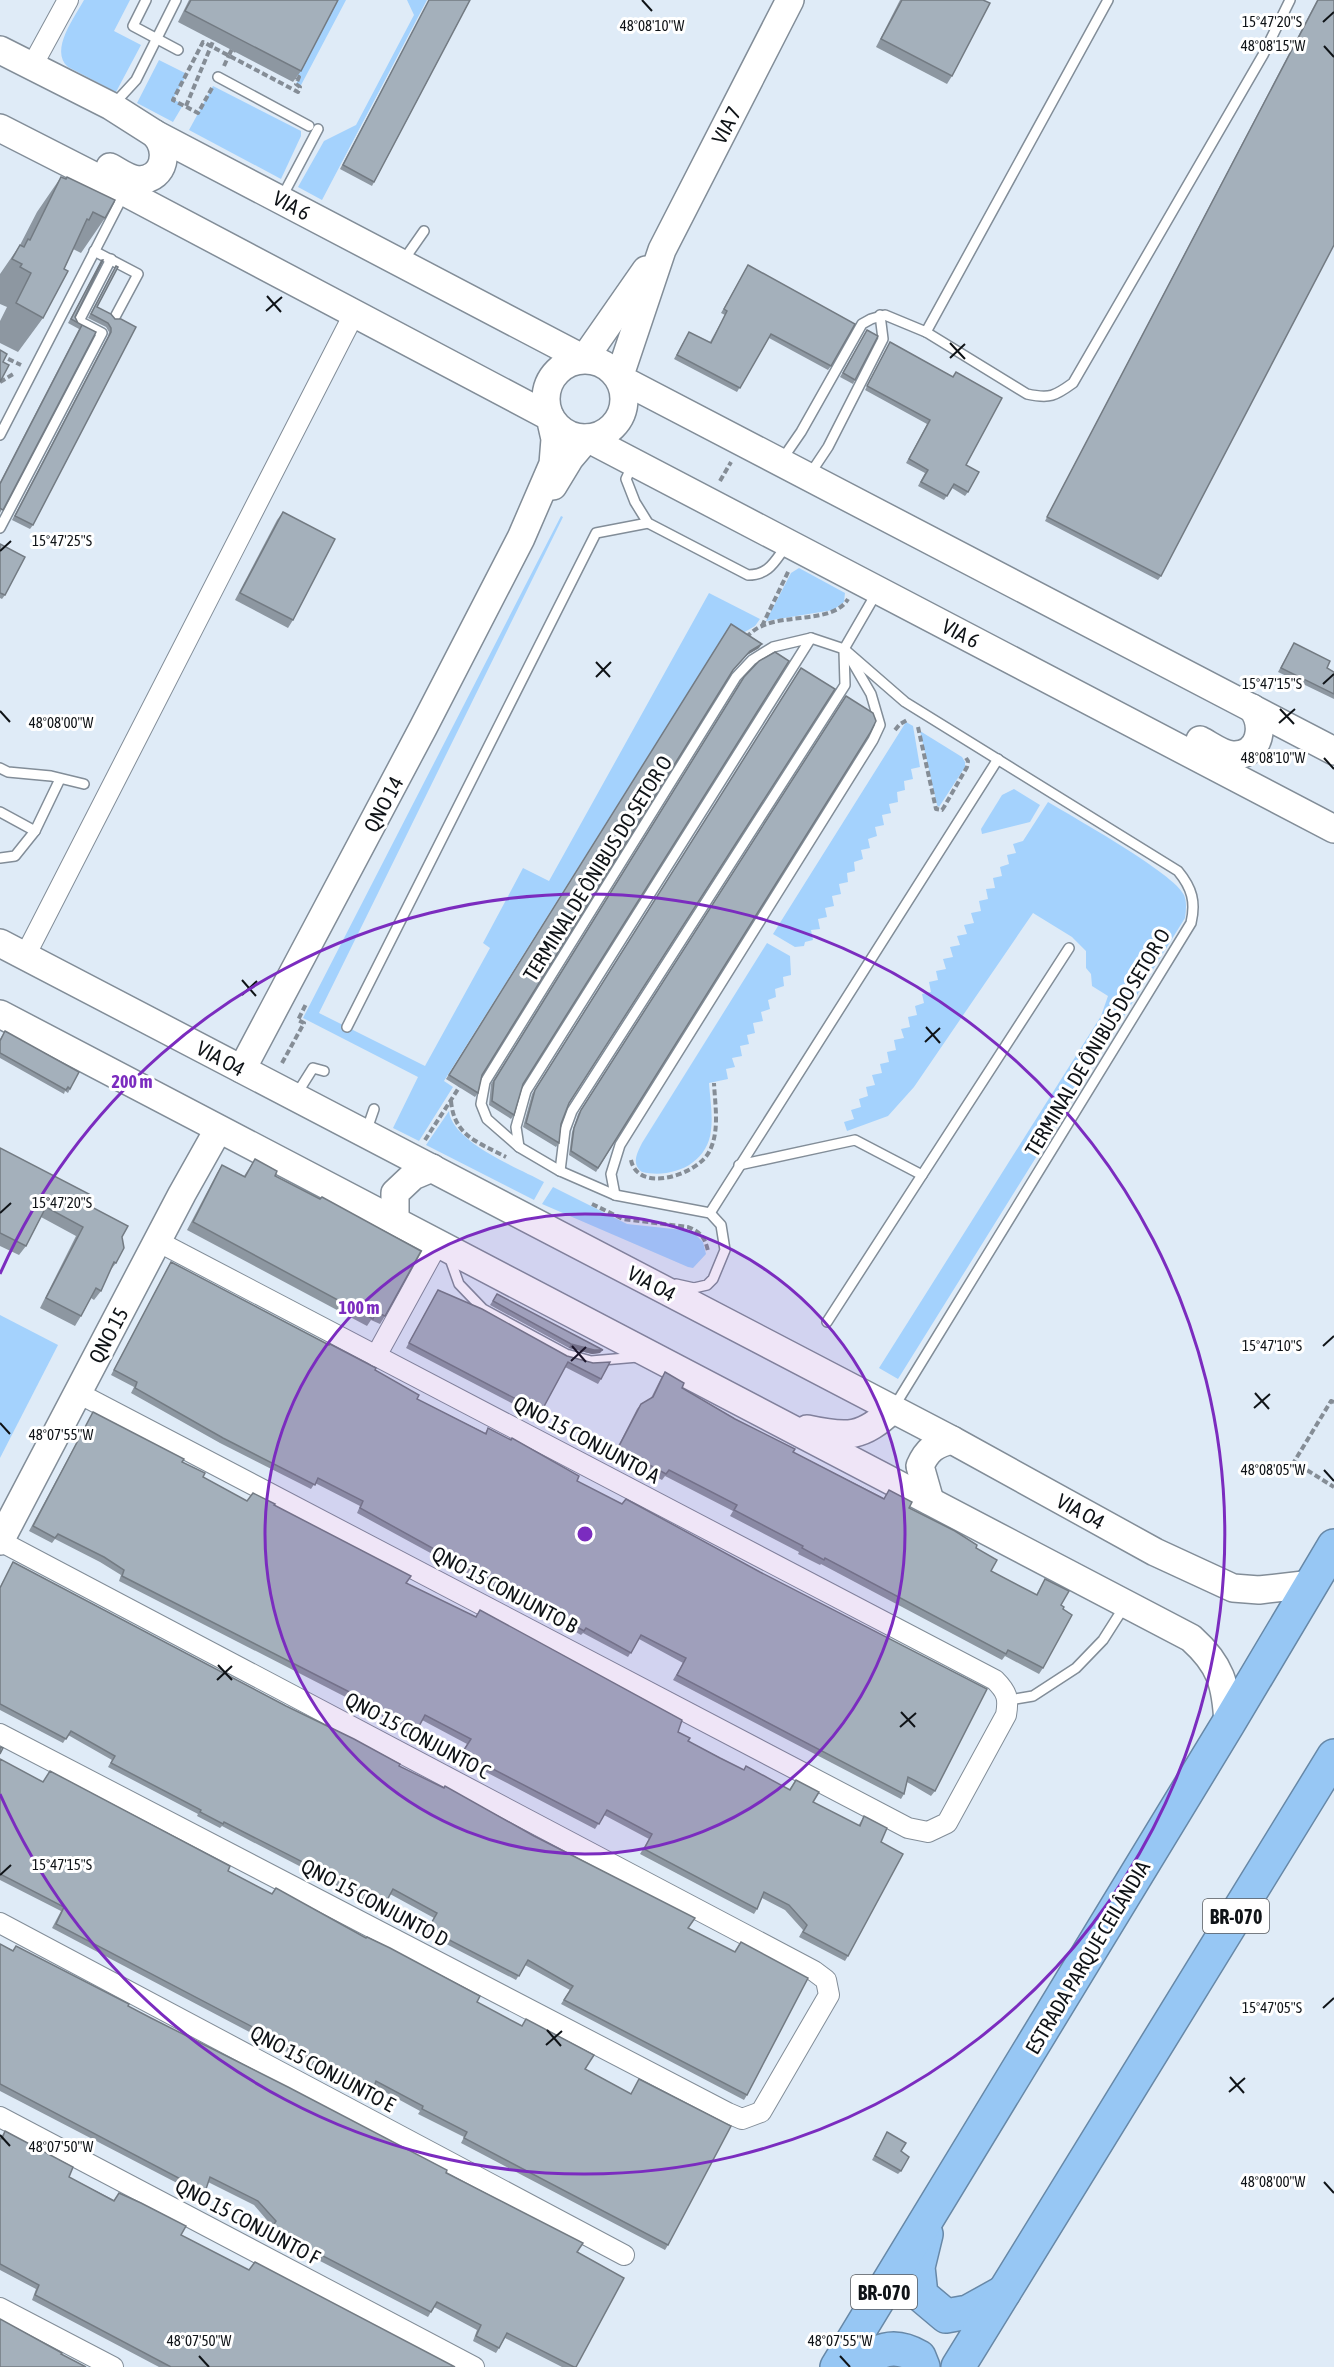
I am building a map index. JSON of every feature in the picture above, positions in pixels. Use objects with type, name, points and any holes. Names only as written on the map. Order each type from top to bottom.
[{"type":"highway","name":"ESTRADA PARQUE CEILÂNDIA","points":[[837,2367],[930,2217],[1334,1546]]},
{"type":"highway","name":"BR-070","points":[[958,2367],[1334,1756]]},
{"type":"highway","points":[[930,2217],[918,2267],[921,2295],[946,2316],[968,2312],[1004,2292]]},
{"type":"highway","points":[[855,2367],[880,2350],[905,2348],[919,2357],[923,2367]]},
{"type":"main road","name":"VIA 7","points":[[584,359],[662,250],[790,0]]},
{"type":"main road","name":"VIA 6","points":[[0,50],[111,106],[155,134],[584,359]]},
{"type":"main road","points":[[0,109],[131,178],[139,180],[154,175],[163,162],[164,147],[155,134]]},
{"type":"main road","points":[[0,128],[550,417],[559,429],[572,436],[587,438],[601,435],[612,428],[621,417],[625,404],[624,390],[619,378],[610,367],[598,361],[584,359],[564,365],[551,378],[546,393],[550,417]]},
{"type":"main road","name":"VIA 7","points":[[619,378],[662,250]]},
{"type":"main road","points":[[619,378],[1334,751]]},
{"type":"main road","name":"QNO 14","points":[[242,1069],[521,538],[553,464],[555,439],[550,417]]},
{"type":"main road","name":"VIA 6","points":[[587,438],[1334,829]]},
{"type":"main road","name":"QNO 14","points":[[521,538],[570,458],[587,438]]},
{"type":"main road","points":[[1015,662],[1086,681],[1228,754],[1243,754],[1255,745],[1259,738],[1260,722],[1252,708]]},
{"type":"main road","name":"VIA O4","points":[[0,943],[242,1069],[370,1121],[432,1168],[952,1440],[1155,1552],[1233,1588],[1259,1590],[1312,1584]]},
{"type":"main road","points":[[0,1014],[1191,1638],[1207,1653],[1220,1675],[1226,1694],[1228,1724]]},
{"type":"main road","name":"QNO 15","points":[[0,1541],[157,1241],[218,1130]]},
{"type":"main road","points":[[394,1219],[395,1193],[413,1176],[432,1168]]},
{"type":"main road","points":[[785,1425],[831,1434],[855,1434],[875,1425],[893,1409]]},
{"type":"main road","points":[[930,1501],[920,1466],[925,1453],[938,1443],[952,1440]]},
{"type":"street","points":[[32,66],[68,0]]},
{"type":"street","points":[[25,956],[354,314]]},
{"type":"street","name":"QNO 15 CONJUNTO A","points":[[157,1241],[995,1680],[1006,1691],[1009,1700]]},
{"type":"street","points":[[376,1356],[442,1245]]},
{"type":"street","name":"QNO 15 CONJUNTO B","points":[[78,1392],[908,1828],[928,1832],[947,1823],[1006,1715],[1009,1700]]},
{"type":"street","name":"QNO 15 CONJUNTO C","points":[[0,1541],[814,1971],[826,1980],[829,1995],[761,2112],[742,2119],[728,2113]]},
{"type":"street","name":"QNO 15 CONJUNTO D","points":[[0,1734],[728,2113]]},
{"type":"street","name":"QNO 15 CONJUNTO E","points":[[0,1923],[624,2255]]},
{"type":"street","name":"QNO 15 CONJUNTO F","points":[[0,2117],[474,2367]]},
{"type":"street","points":[[0,2308],[113,2367]]},
{"type":"lane","points":[[147,0],[133,26],[178,50]]},
{"type":"lane","points":[[111,106],[136,80],[176,0]]},
{"type":"lane","points":[[926,332],[1108,0]]},
{"type":"lane","points":[[781,462],[801,432],[862,324],[880,315],[926,332],[1027,394],[1044,398],[1057,394],[1073,383],[1263,55],[1290,0]]},
{"type":"lane","points":[[218,77],[314,127],[281,199]]},
{"type":"lane","points":[[0,435],[125,192]]},
{"type":"lane","points":[[402,263],[424,231]]},
{"type":"lane","points":[[94,251],[138,273],[115,317]]},
{"type":"lane","points":[[0,528],[102,333],[79,321],[111,259]]},
{"type":"lane","points":[[809,476],[828,447],[883,339],[880,315]]},
{"type":"lane","points":[[634,462],[626,479],[635,502],[648,523],[748,575],[761,575],[771,566],[788,543]]},
{"type":"lane","points":[[347,1027],[596,533],[648,523]]},
{"type":"lane","points":[[560,1171],[565,1130],[572,1112],[845,685],[844,649],[878,590]]},
{"type":"lane","points":[[519,1147],[516,1127],[526,1091],[811,638]]},
{"type":"lane","name":"TERMINAL DE ÔNIBUS DO SETOR O","points":[[710,1213],[615,1195],[560,1171],[519,1147],[487,1119],[481,1104],[485,1082],[736,677],[752,660],[773,647],[811,638],[844,649],[905,702],[1179,872],[1193,895],[1194,910],[1191,923],[893,1409]]},
{"type":"lane","points":[[615,1195],[611,1174],[620,1145],[873,740],[880,724],[871,694],[844,649]]},
{"type":"lane","points":[[640,1277],[694,1288],[707,1285],[713,1279],[725,1250],[721,1225],[710,1213],[998,759]]},
{"type":"lane","points":[[0,768],[8,772],[84,784]]},
{"type":"lane","points":[[0,858],[15,856],[35,831],[60,779]]},
{"type":"lane","points":[[0,812],[35,831]]},
{"type":"lane","points":[[827,1322],[1070,948]]},
{"type":"lane","points":[[298,1091],[313,1068],[324,1071]]},
{"type":"lane","points":[[739,1165],[855,1140],[922,1174]]},
{"type":"lane","points":[[442,1245],[459,1284],[483,1309],[566,1354],[591,1361],[651,1356]]},
{"type":"lane","points":[[1009,1700],[1033,1696],[1076,1668],[1103,1640],[1126,1604]]},
{"type":"path","points":[[186,106],[214,39]]},
{"type":"path","points":[[243,55],[232,49],[229,56],[218,77],[198,113],[172,100],[203,42],[229,56],[298,92],[300,87],[296,84],[299,77],[296,76],[293,82]]},
{"type":"path","points":[[0,364],[2,355],[21,365],[1,382],[0,375]]},
{"type":"path","points":[[893,734],[900,724],[908,720]]},
{"type":"path","points":[[927,732],[918,726],[936,809],[942,810],[968,767],[964,754]]},
{"type":"path","points":[[298,1091],[277,1072],[304,1023],[298,1020],[309,998]]},
{"type":"path","points":[[634,1151],[631,1161],[634,1171],[643,1178],[678,1176],[695,1167],[709,1154],[716,1130],[714,1083]]},
{"type":"path","points":[[1334,1402],[1331,1401],[1294,1462],[1334,1486]]},
{"type":"shaded area","points":[[84,0],[130,0],[114,31],[141,45],[116,92],[68,67],[63,60],[62,43]]},
{"type":"shaded area","points":[[336,0],[346,0],[300,87],[296,84],[299,77],[296,76]]},
{"type":"shaded area","points":[[407,0],[427,0],[322,200],[298,187],[324,141],[356,125],[414,15]]},
{"type":"shaded area","points":[[159,60],[187,74],[173,99],[183,105],[173,122],[137,103]]},
{"type":"shaded area","points":[[213,86],[301,131],[301,136],[281,179],[189,130]]},
{"type":"shaded area","points":[[561,516],[563,517],[319,1013],[425,1066],[490,948],[483,943],[523,868],[549,881],[709,593],[760,619],[755,626],[736,637],[726,632],[444,1081],[453,1087],[419,1141],[393,1128],[418,1077],[303,1018]]},
{"type":"shaded area","points":[[799,568],[845,593],[844,602],[833,610],[766,621],[791,573]]},
{"type":"shaded area","points":[[906,722],[913,726],[920,767],[911,769],[913,779],[904,781],[905,790],[897,792],[898,802],[889,804],[891,813],[882,815],[884,825],[875,827],[877,836],[868,839],[870,848],[861,850],[863,859],[854,862],[855,871],[847,873],[848,882],[839,884],[841,894],[832,896],[834,906],[825,908],[827,917],[818,919],[820,929],[811,930],[813,940],[805,942],[804,946],[795,947],[773,934]]},
{"type":"shaded area","points":[[920,731],[962,757],[965,762],[965,767],[939,807],[937,805]]},
{"type":"shaded area","points":[[1014,789],[1040,805],[1030,822],[982,834],[981,829],[1002,795]]},
{"type":"shaded area","points":[[1048,802],[1144,860],[1177,886],[1185,898],[1185,918],[898,1379],[879,1368],[1101,1016],[1108,996],[1092,986],[1091,974],[1086,968],[1086,951],[1072,937],[1033,913],[914,1087],[888,1116],[847,1131],[844,1122],[854,1119],[851,1110],[861,1107],[859,1099],[868,1096],[866,1087],[875,1085],[872,1075],[882,1073],[880,1064],[889,1062],[887,1052],[896,1050],[894,1040],[904,1038],[901,1029],[910,1027],[908,1017],[917,1015],[915,1006],[924,1003],[922,994],[931,992],[929,982],[938,980],[936,971],[946,969],[943,959],[953,957],[950,947],[960,945],[957,936],[967,934],[964,925],[974,923],[971,913],[981,911],[979,901],[988,899],[986,889],[995,888],[993,878],[1002,876],[1000,867],[1009,864],[1007,855],[1016,853],[1013,844],[1023,841]]},
{"type":"shaded area","points":[[767,943],[790,956],[791,975],[783,977],[784,986],[775,989],[776,997],[768,1000],[770,1009],[761,1012],[763,1021],[753,1023],[755,1033],[747,1035],[749,1044],[740,1046],[742,1056],[732,1058],[735,1067],[726,1069],[728,1079],[709,1083],[712,1124],[703,1152],[696,1160],[676,1171],[653,1174],[642,1172],[636,1162],[642,1143]]},
{"type":"shaded area","points":[[449,1111],[461,1133],[474,1143],[503,1162],[544,1182],[534,1200],[426,1145]]},
{"type":"shaded area","points":[[553,1187],[627,1224],[692,1231],[703,1242],[706,1254],[693,1268],[688,1267],[542,1204]]},
{"type":"shaded area","points":[[0,1315],[58,1345],[0,1458]]},
{"type":"building","points":[[191,0],[338,0],[301,71],[185,11]]},
{"type":"building","points":[[429,0],[470,0],[374,182],[343,165]]},
{"type":"building","points":[[902,0],[983,0],[990,3],[952,76],[881,39]]},
{"type":"building","points":[[1318,0],[1334,0],[1334,245],[1161,576],[1047,517]]},
{"type":"building","points":[[61,177],[66,179],[67,177],[115,200],[105,218],[93,212],[89,220],[87,219],[64,269],[68,271],[43,318],[16,303],[31,273],[20,267],[22,264],[12,259],[20,245],[24,247],[28,239],[30,240]]},
{"type":"building","points":[[103,260],[75,317],[78,323],[71,319]]},
{"type":"building","points":[[748,265],[855,324],[831,366],[771,334],[740,388],[677,355],[689,332],[711,343],[727,311],[724,309]]},
{"type":"building","points":[[116,266],[118,267],[97,307],[111,314],[115,319],[121,319],[136,327],[33,525],[15,516],[111,332],[108,323],[91,314]]},
{"type":"building","points":[[82,325],[96,332],[3,510],[0,508],[0,484]]},
{"type":"building","points":[[867,330],[878,336],[855,380],[843,373]]},
{"type":"building","points":[[890,342],[953,377],[956,372],[1002,398],[966,465],[979,472],[968,492],[954,484],[947,496],[921,482],[928,470],[909,459],[930,420],[867,386]]},
{"type":"building","points":[[0,350],[7,354],[3,362],[9,365],[0,382]]},
{"type":"building","points":[[283,512],[335,539],[293,620],[240,593]]},
{"type":"building","points":[[0,544],[25,557],[5,595],[0,593]]},
{"type":"building","points":[[731,624],[762,644],[750,651],[733,670],[482,1075],[478,1093],[449,1075]]},
{"type":"building","points":[[1294,643],[1330,661],[1327,668],[1334,672],[1334,694],[1281,668]]},
{"type":"building","points":[[775,652],[789,661],[523,1084],[514,1115],[492,1101],[494,1081],[744,677],[759,661]]},
{"type":"building","points":[[801,668],[835,689],[569,1103],[561,1124],[559,1143],[526,1123],[535,1090]]},
{"type":"building","points":[[846,696],[873,713],[876,721],[870,733],[598,1168],[571,1151],[574,1128],[581,1110]]},
{"type":"building","points":[[5,1031],[79,1072],[70,1089],[68,1087],[66,1090],[0,1053],[0,1041]]},
{"type":"building","points":[[0,1148],[89,1194],[84,1203],[128,1226],[122,1237],[124,1248],[116,1263],[114,1262],[101,1291],[96,1288],[81,1316],[46,1298],[83,1227],[46,1207],[26,1246],[0,1233]]},
{"type":"building","points":[[255,1159],[277,1171],[275,1176],[320,1199],[322,1197],[421,1251],[385,1316],[376,1312],[373,1319],[193,1222],[222,1165],[245,1177]]},
{"type":"building","points":[[171,1262],[376,1368],[375,1370],[419,1395],[417,1399],[486,1434],[488,1428],[511,1440],[512,1438],[579,1476],[577,1481],[622,1504],[626,1499],[760,1572],[987,1689],[935,1791],[908,1777],[904,1794],[677,1675],[686,1658],[641,1635],[631,1653],[586,1628],[584,1631],[360,1508],[363,1501],[318,1478],[315,1485],[223,1438],[135,1388],[137,1382],[114,1370]]},
{"type":"building","points":[[438,1290],[482,1309],[567,1356],[593,1363],[610,1362],[601,1379],[568,1362],[541,1412],[409,1343]]},
{"type":"building","points":[[497,1294],[603,1350],[571,1344],[493,1301]]},
{"type":"building","points":[[665,1372],[684,1383],[682,1388],[735,1419],[795,1449],[793,1452],[884,1499],[889,1490],[912,1502],[909,1508],[955,1531],[977,1545],[976,1548],[997,1560],[991,1571],[1037,1595],[1045,1579],[1069,1591],[1061,1605],[1072,1615],[1043,1668],[1008,1650],[1006,1654],[825,1558],[824,1560],[802,1548],[803,1546],[734,1510],[737,1505],[669,1470],[666,1474],[618,1448],[641,1404],[653,1397]]},
{"type":"building","points":[[93,1412],[184,1459],[182,1462],[205,1473],[203,1477],[247,1501],[253,1493],[275,1504],[411,1576],[406,1583],[476,1617],[480,1610],[682,1720],[678,1732],[690,1738],[688,1741],[720,1758],[744,1770],[746,1766],[790,1790],[796,1780],[819,1792],[813,1802],[860,1826],[864,1816],[887,1828],[881,1842],[903,1854],[848,1956],[803,1932],[807,1925],[789,1905],[764,1892],[757,1909],[644,1849],[652,1834],[607,1810],[599,1824],[462,1753],[471,1739],[425,1715],[417,1730],[373,1704],[122,1576],[124,1570],[104,1557],[58,1534],[55,1538],[33,1526]]},
{"type":"building","points":[[13,1562],[286,1706],[354,1739],[400,1764],[399,1766],[444,1788],[445,1786],[534,1836],[695,1918],[688,1928],[735,1952],[741,1942],[808,1978],[747,2095],[564,2000],[573,1986],[528,1960],[519,1976],[428,1929],[437,1913],[393,1889],[385,1904],[224,1822],[223,1824],[111,1763],[115,1756],[71,1731],[66,1739],[0,1704],[0,1588]]},
{"type":"building","points":[[0,1759],[43,1782],[50,1771],[230,1866],[228,1871],[272,1894],[276,1888],[366,1938],[390,1948],[480,1996],[477,2002],[522,2026],[526,2019],[594,2055],[585,2069],[631,2094],[639,2079],[731,2126],[668,2245],[464,2138],[467,2132],[422,2109],[423,2106],[376,2081],[373,2090],[56,1924],[64,1907],[0,1874]]},
{"type":"building","points":[[0,1944],[13,1951],[16,1946],[583,2243],[577,2252],[624,2278],[576,2367],[507,2333],[499,2348],[476,2336],[481,2325],[437,2302],[431,2312],[271,2229],[276,2221],[258,2201],[210,2177],[205,2192],[0,2084]]},
{"type":"building","points":[[5,2131],[73,2167],[69,2177],[114,2201],[119,2193],[141,2203],[186,2226],[181,2235],[249,2270],[255,2262],[455,2367],[171,2367],[35,2295],[39,2285],[0,2264],[0,2138],[2,2139]]},
{"type":"building","points":[[887,2132],[906,2143],[901,2151],[909,2157],[901,2171],[875,2156]]},
{"type":"building","points":[[0,2319],[61,2354],[86,2367],[0,2367]]}]
